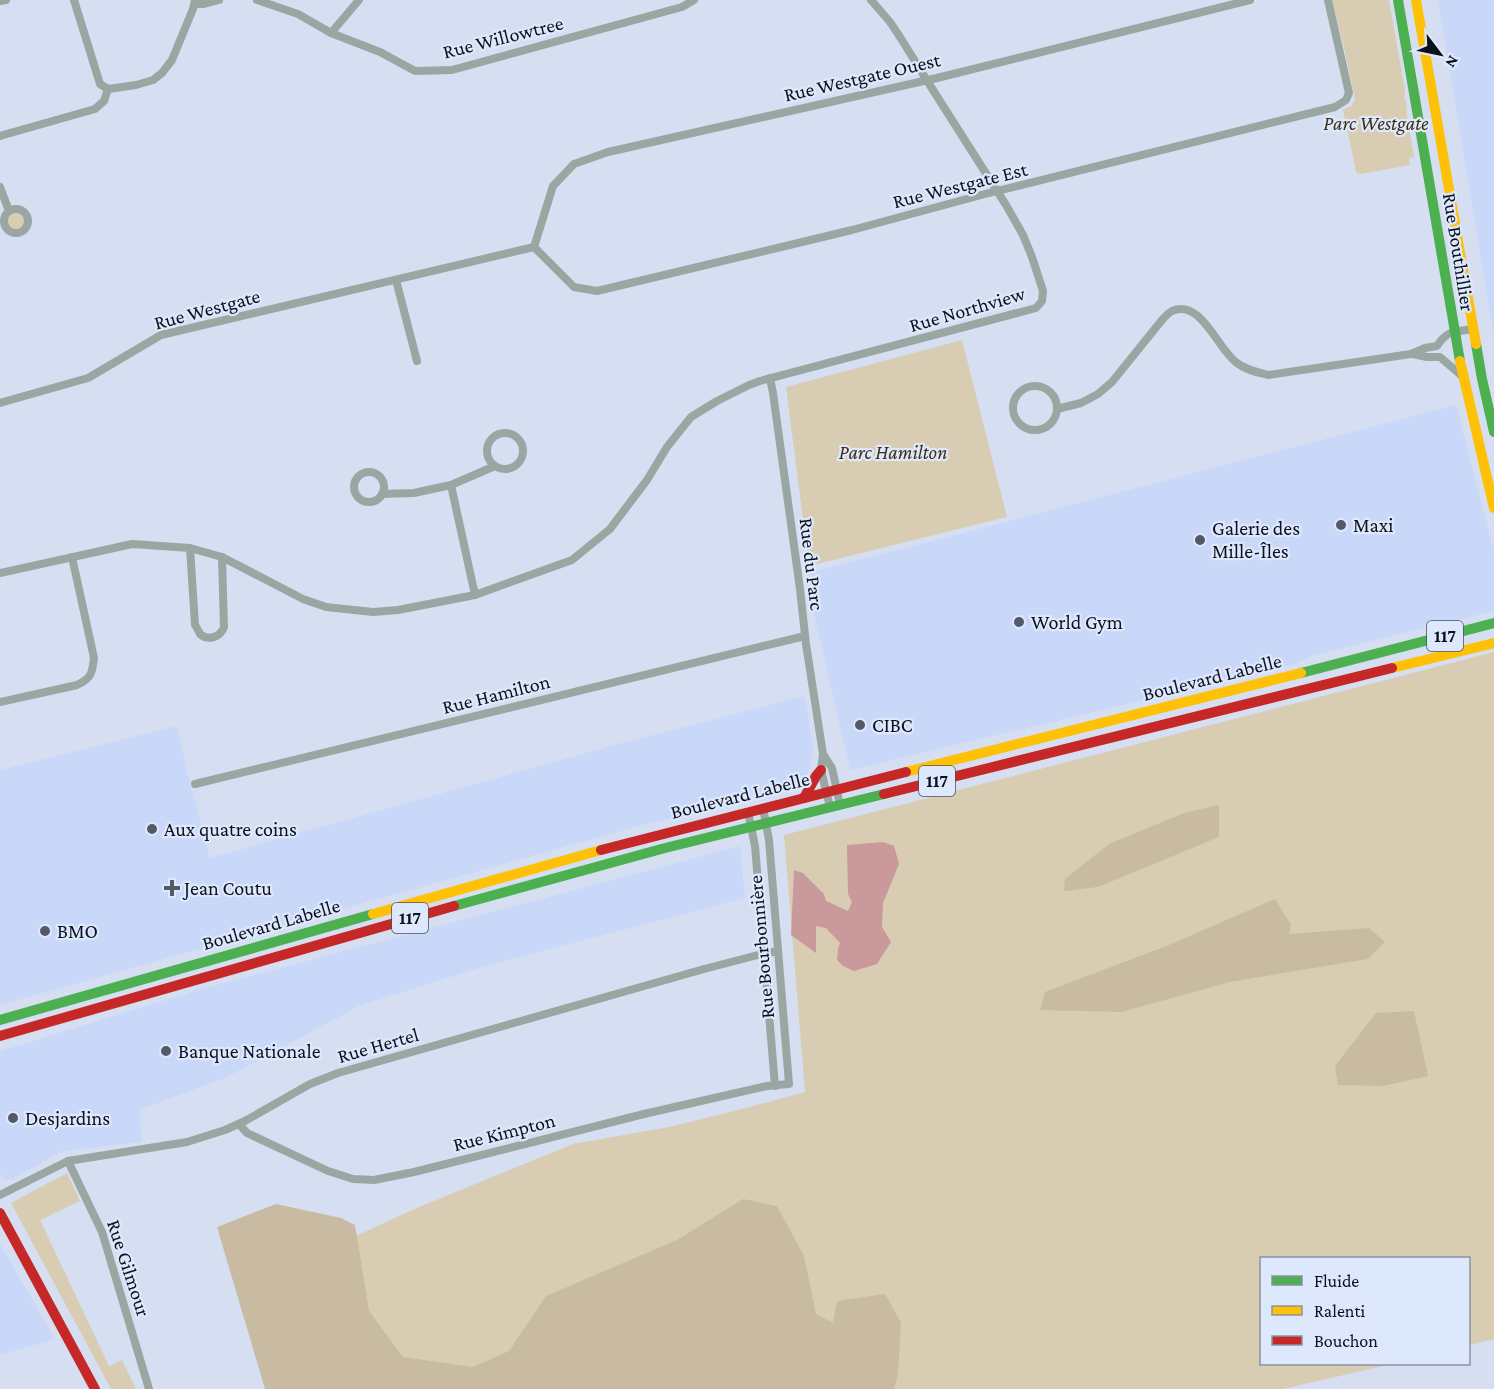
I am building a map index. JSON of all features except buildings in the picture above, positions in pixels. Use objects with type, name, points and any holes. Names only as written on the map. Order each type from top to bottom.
[{"type":"main road","name":"Rue Bouthillier","points":[[1398,0],[1462,376],[1494,508]]},
{"type":"main road","name":"Rue Bouthillier","points":[[1416,0],[1482,380],[1494,432]]},
{"type":"main road","name":"Boulevard Labelle","points":[[0,1020],[426,898],[748,812],[1159,710],[1494,623]]},
{"type":"main road","name":"Boulevard Labelle","points":[[0,1036],[447,907],[657,850],[1494,643]]},
{"type":"main road","points":[[804,798],[821,770]]},
{"type":"main road","points":[[0,1214],[94,1389]]},
{"type":"street","points":[[0,1],[6,0]]},
{"type":"street","points":[[74,0],[100,84],[108,89],[142,84],[162,73],[172,60],[195,2],[204,4],[219,0]]},
{"type":"street","name":"Rue Willowtree","points":[[257,0],[298,14],[332,33],[380,52],[414,71],[452,70],[682,7],[694,0]]},
{"type":"street","points":[[332,33],[359,0]]},
{"type":"street","name":"Rue Northview","points":[[770,378],[1027,312],[1042,301],[1043,294],[1023,235],[896,30],[871,0]]},
{"type":"street","name":"Rue Westgate Ouest","points":[[534,247],[553,186],[574,164],[608,152],[926,80],[1250,0]]},
{"type":"street","name":"Rue Westgate Est","points":[[534,247],[574,287],[597,291],[852,230],[996,191],[1335,108],[1346,100],[1349,93],[1328,0]]},
{"type":"street","points":[[0,136],[94,109],[104,101],[108,89]]},
{"type":"street","points":[[0,187],[9,211]]},
{"type":"street","name":"Rue Westgate","points":[[0,403],[88,378],[161,334],[534,247]]},
{"type":"street","points":[[396,279],[417,362]]},
{"type":"street","points":[[1057,409],[1081,403],[1098,394],[1112,382],[1162,320],[1171,311],[1180,309],[1192,310],[1201,318],[1224,351],[1236,363],[1248,370],[1268,375],[1411,354],[1437,346],[1443,336],[1473,329]]},
{"type":"street","points":[[1438,344],[1441,351],[1440,357]]},
{"type":"street","points":[[1411,354],[1440,357],[1462,376]]},
{"type":"street","points":[[0,573],[132,544],[190,548],[222,557],[303,599],[326,607],[373,612],[398,610],[475,595],[572,560],[610,529],[647,480],[667,447],[691,417],[749,385],[770,378]]},
{"type":"street","name":"Rue du Parc","points":[[770,378],[823,754],[821,770],[832,791]]},
{"type":"street","points":[[1038,386],[1050,392],[1055,398],[1057,409],[1051,423],[1045,428],[1033,430],[1019,424],[1013,405],[1020,392],[1038,386]]},
{"type":"street","points":[[382,494],[384,485],[377,474],[368,471],[356,477],[353,486],[355,495],[362,501],[371,502],[376,501],[382,494],[414,493],[451,485],[495,466],[509,469],[515,466],[523,454],[523,447],[515,436],[501,434],[495,436],[490,442],[487,455],[495,466]]},
{"type":"street","points":[[451,485],[475,595]]},
{"type":"street","points":[[190,548],[195,625],[207,638],[216,637],[222,633],[224,627],[222,557]]},
{"type":"street","points":[[0,702],[77,685],[92,674],[94,658],[72,557]]},
{"type":"street","name":"Rue Hamilton","points":[[195,784],[805,636]]},
{"type":"street","name":"Rue du Parc","points":[[823,754],[832,768],[832,791],[835,806]]},
{"type":"street","name":"Rue Bourbonnière","points":[[764,808],[770,843],[789,1084]]},
{"type":"street","name":"Rue Bourbonnière","points":[[748,812],[755,846],[775,1086]]},
{"type":"street","name":"Rue Hertel","points":[[0,1196],[68,1161],[187,1142],[218,1133],[239,1124],[310,1084],[338,1073],[764,953],[778,951]]},
{"type":"street","name":"Rue Kimpton","points":[[239,1124],[247,1133],[328,1171],[353,1179],[374,1180],[644,1114],[789,1084]]},
{"type":"street","name":"Rue Gilmour","points":[[68,1161],[102,1232],[149,1389]]},
{"type":"shaded area","points":[[1438,0],[1494,0],[1494,336]]},
{"type":"shaded area","points":[[1456,405],[1494,552],[1494,611],[1311,656],[1295,664],[850,770],[805,574]]},
{"type":"shaded area","points":[[805,696],[813,748],[812,762],[805,781],[788,790],[639,826],[0,1005],[0,770],[177,726],[210,858],[618,744]]},
{"type":"shaded area","points":[[1219,805],[1219,837],[1098,887],[1064,891],[1065,879],[1109,844],[1184,813]]},
{"type":"shaded area","points":[[883,842],[894,846],[899,864],[883,903],[882,927],[891,942],[877,964],[854,971],[837,960],[840,943],[826,928],[816,926],[816,953],[791,935],[794,870],[803,873],[824,894],[826,901],[848,911],[852,902],[848,894],[847,845]]},
{"type":"shaded area","points":[[740,846],[745,898],[485,966],[359,1006],[225,1078],[139,1110],[142,1142],[62,1151],[12,1180],[3,1179],[0,1172],[0,1051],[198,990]]},
{"type":"shaded area","points":[[1275,899],[1291,925],[1289,934],[1369,928],[1385,942],[1368,959],[1230,982],[1121,1012],[1040,1010],[1045,992],[1169,945]]},
{"type":"shaded area","points":[[1414,1011],[1428,1076],[1383,1086],[1338,1085],[1335,1066],[1376,1013]]},
{"type":"shaded area","points":[[743,1199],[777,1206],[804,1256],[816,1314],[833,1323],[837,1301],[885,1294],[901,1323],[898,1374],[894,1389],[265,1389],[217,1227],[276,1204],[341,1218],[355,1225],[369,1311],[403,1357],[473,1367],[509,1351],[546,1296],[677,1240]]},
{"type":"shaded area","points":[[0,1244],[55,1339],[0,1355]]},
{"type":"green space","name":"Parc Westgate","points":[[1332,0],[1389,0],[1414,157],[1409,158],[1410,165],[1361,174],[1356,172],[1343,110],[1351,106],[1355,99]]},
{"type":"green space","points":[[16,213],[24,221],[16,229],[8,221]]},
{"type":"green space","name":"Parc Hamilton","points":[[962,340],[1007,517],[809,566],[786,387]]},
{"type":"green space","points":[[1494,652],[1494,1339],[1470,1345],[1470,1257],[1260,1257],[1260,1365],[1388,1365],[1283,1389],[380,1389],[327,1249],[419,1207],[573,1144],[669,1127],[805,1092],[784,835]]},
{"type":"green space","points":[[67,1173],[80,1201],[40,1220],[109,1366],[122,1360],[136,1389],[111,1389],[11,1203]]},
{"type":"traffic: fast","points":[[1398,0],[1460,361]]},
{"type":"traffic: fast","points":[[1476,344],[1494,432]]},
{"type":"traffic: fast","points":[[1301,673],[1494,623]]},
{"type":"traffic: fast","points":[[454,906],[665,848],[884,794]]},
{"type":"traffic: fast","points":[[0,1020],[373,914]]},
{"type":"traffic: slow","points":[[1416,0],[1476,344]]},
{"type":"traffic: slow","points":[[1460,361],[1494,508]]},
{"type":"traffic: slow","points":[[1392,668],[1494,643]]},
{"type":"traffic: slow","points":[[906,772],[1301,673]]},
{"type":"traffic: slow","points":[[373,914],[601,850]]},
{"type":"traffic: jam","points":[[884,794],[1392,668]]},
{"type":"traffic: jam","points":[[804,798],[821,770]]},
{"type":"traffic: jam","points":[[601,850],[906,772]]},
{"type":"traffic: jam","points":[[0,1036],[454,906]]},
{"type":"traffic: jam","points":[[0,1213],[95,1389]]},
{"type":"place","name":"Maxi","points":[[1341,525]]},
{"type":"place","name":"Galerie des Mille-Îles","points":[[1200,540]]},
{"type":"place","name":"World Gym","points":[[1019,622]]},
{"type":"place","name":"CIBC","points":[[860,725]]},
{"type":"place","name":"Aux quatre coins","points":[[152,829]]},
{"type":"place","name":"Jean Coutu","points":[[172,888]]},
{"type":"place","name":"BMO","points":[[45,931]]},
{"type":"place","name":"Banque Nationale","points":[[166,1051]]},
{"type":"place","name":"Desjardins","points":[[13,1118]]}]
